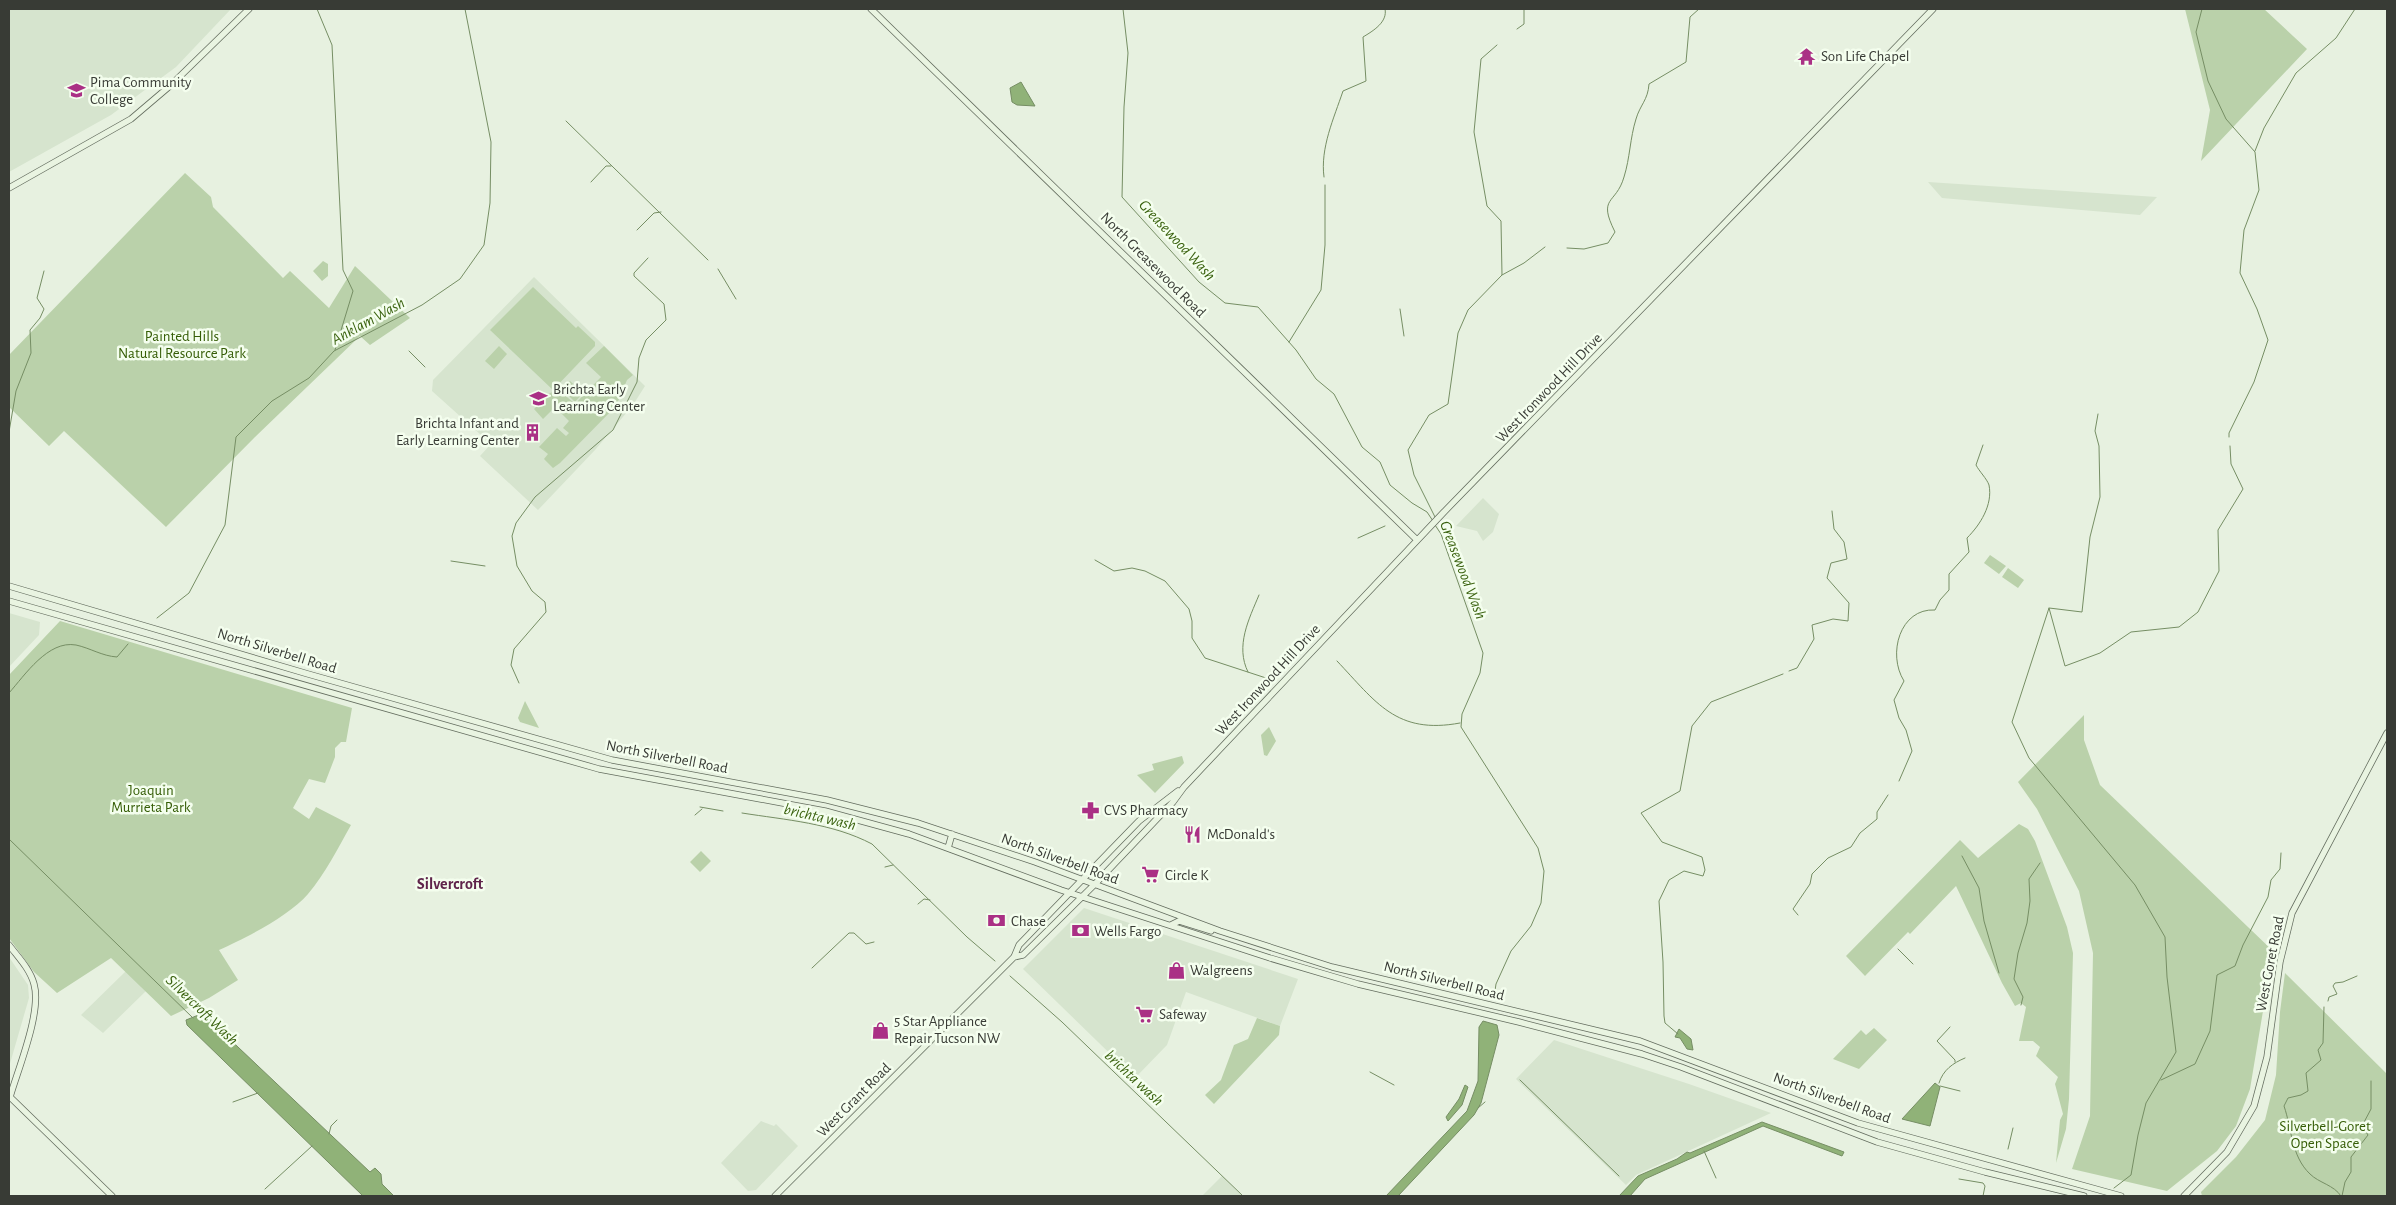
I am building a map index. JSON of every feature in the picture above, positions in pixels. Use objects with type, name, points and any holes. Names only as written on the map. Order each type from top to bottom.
[{"type":"main road","points":[[9,188],[131,119],[172,85],[249,9]]},
{"type":"main road","name":"North Greasewood Road","points":[[871,9],[1417,540]]},
{"type":"main road","name":"West Ironwood Hill Drive","points":[[1094,885],[1417,540],[1932,9]]},
{"type":"main road","name":"North Silverbell Road","points":[[9,586],[612,760],[827,800],[918,823],[1082,880],[1220,931],[1332,967],[1640,1042],[1858,1123],[2121,1196]]},
{"type":"main road","name":"North Silverbell Road","points":[[9,601],[599,769],[825,811],[910,834],[1070,892],[1270,958],[1358,984],[1519,1022],[1642,1054],[1681,1067],[1844,1131],[1877,1142],[1985,1172],[2084,1196]]},
{"type":"main road","points":[[267,673],[271,663]]},
{"type":"main road","name":"West Goret Road","points":[[2184,1196],[2227,1152],[2254,1106],[2267,1057],[2280,962],[2292,912],[2387,733]]},
{"type":"main road","name":"West Ironwood Hill Drive","points":[[1082,880],[1139,821],[1184,787]]},
{"type":"main road","points":[[948,848],[952,834]]},
{"type":"main road","name":"West Grant Road","points":[[775,1196],[1014,957],[1019,945],[1082,880]]},
{"type":"main road","name":"West Grant Road","points":[[1014,957],[1023,955],[1094,885]]},
{"type":"main road","points":[[1171,925],[1179,920],[1209,931],[1220,931]]},
{"type":"main road","points":[[9,945],[29,973],[36,994],[32,1022],[10,1097],[112,1196]]},
{"type":"main road","points":[[2188,1196],[2193,1186]]},
{"type":"shaded area","name":"Pima Community College","points":[[9,9],[231,9],[176,67],[111,115],[9,172]]},
{"type":"shaded area","points":[[1021,82],[1035,106],[1017,105],[1012,102],[1010,88]]},
{"type":"shaded area","points":[[1928,182],[2157,197],[2140,215],[1942,198]]},
{"type":"shaded area","name":"Brichta Early Learning Center","points":[[534,277],[645,386],[633,405],[595,450],[538,510],[480,456],[491,444],[432,391],[433,380]]},
{"type":"shaded area","points":[[1483,498],[1499,514],[1493,532],[1483,541],[1477,531],[1456,526]]},
{"type":"shaded area","points":[[9,613],[40,622],[39,635],[9,667]]},
{"type":"shaded area","points":[[1084,908],[1298,979],[1280,1026],[1186,992],[1167,1045],[1135,1078],[1023,969]]},
{"type":"shaded area","points":[[9,957],[28,985],[29,998],[9,1067]]},
{"type":"shaded area","points":[[126,971],[146,991],[103,1033],[81,1015]]},
{"type":"shaded area","points":[[206,1012],[220,1030],[370,1172],[375,1168],[381,1174],[382,1184],[394,1196],[363,1196],[187,1025],[186,1020]]},
{"type":"shaded area","points":[[1483,1021],[1497,1025],[1499,1035],[1481,1103],[1474,1115],[1398,1196],[1386,1196],[1467,1111],[1478,1081],[1479,1027]]},
{"type":"shaded area","points":[[1679,1029],[1691,1039],[1693,1050],[1687,1049],[1680,1038],[1675,1037]]},
{"type":"shaded area","points":[[1554,1040],[1771,1113],[1636,1175],[1626,1185],[1516,1079]]},
{"type":"shaded area","points":[[1935,1083],[1940,1087],[1930,1126],[1902,1119]]},
{"type":"shaded area","points":[[1465,1085],[1468,1087],[1462,1105],[1448,1121],[1446,1117],[1459,1099]]},
{"type":"shaded area","points":[[761,1121],[774,1126],[776,1124],[798,1146],[756,1190],[748,1191],[721,1163]]},
{"type":"shaded area","points":[[1762,1122],[1844,1152],[1842,1156],[1763,1126],[1645,1179],[1630,1196],[1619,1196],[1638,1176],[1677,1159],[1687,1152],[1690,1153]]},
{"type":"shaded area","points":[[1222,1176],[1242,1196],[1202,1196]]},
{"type":"green space","points":[[2185,9],[2264,9],[2307,49],[2201,161],[2210,110]]},
{"type":"green space","name":"Painted Hills Natural Resource Park","points":[[185,173],[211,197],[213,207],[283,278],[290,271],[329,308],[355,266],[410,318],[370,345],[360,336],[255,437],[166,527],[64,431],[49,446],[9,407],[9,355]]},
{"type":"green space","points":[[323,261],[328,264],[328,276],[322,281],[313,271]]},
{"type":"green space","points":[[533,287],[576,328],[578,326],[595,342],[595,346],[553,390],[490,330]]},
{"type":"green space","points":[[499,346],[507,354],[494,369],[485,361]]},
{"type":"green space","points":[[604,346],[633,375],[627,380],[616,406],[553,468],[544,459],[548,454],[539,447],[557,428],[566,436],[569,433],[563,428],[569,421],[555,407],[543,419],[534,409],[550,393],[559,390],[575,404],[601,377],[586,363]]},
{"type":"green space","points":[[570,381],[583,393],[575,402],[562,389]]},
{"type":"green space","points":[[1990,555],[2006,566],[1999,574],[1984,563]]},
{"type":"green space","points":[[2008,568],[2024,580],[2018,588],[2002,577]]},
{"type":"green space","name":"Joaquin Murrieta Park","points":[[60,621],[352,708],[346,742],[341,742],[335,748],[335,757],[325,783],[309,779],[293,808],[309,819],[316,807],[351,825],[331,861],[308,894],[290,910],[254,933],[219,950],[238,980],[209,998],[171,1016],[111,958],[57,993],[34,972],[9,938],[9,675]]},
{"type":"green space","points":[[525,701],[539,728],[520,722],[518,718]]},
{"type":"green space","points":[[2084,715],[2084,740],[2100,785],[2273,951],[2250,1089],[2236,1126],[2217,1151],[2167,1191],[2072,1169],[2090,1116],[2093,953],[2079,891],[2037,809],[2018,782]]},
{"type":"green space","points":[[1269,727],[1276,741],[1267,756],[1264,755],[1261,735]]},
{"type":"green space","points":[[1182,756],[1184,763],[1155,793],[1137,775],[1154,770],[1152,764]]},
{"type":"green space","points":[[2019,824],[2028,829],[2035,841],[2067,927],[2073,953],[2069,1099],[2066,1129],[2056,1163],[2060,1120],[2063,1114],[2055,1084],[2058,1077],[2036,1056],[2040,1047],[2033,1041],[2019,1041],[2026,1007],[2021,1003],[2015,1006],[2002,983],[1956,886],[1910,934],[1908,932],[1865,976],[1846,956],[1960,840],[1978,858]]},
{"type":"green space","points":[[701,851],[711,861],[700,872],[690,862]]},
{"type":"green space","name":"Silverbell-Goret Open Space","points":[[2285,973],[2387,1074],[2387,1196],[2202,1196],[2201,1192],[2236,1157],[2265,1120],[2276,1075],[2280,1012]]},
{"type":"green space","points":[[1257,1018],[1280,1026],[1279,1035],[1214,1104],[1205,1095],[1221,1080],[1234,1045],[1248,1039]]},
{"type":"green space","points":[[1874,1028],[1887,1040],[1859,1069],[1833,1059],[1861,1030],[1866,1035]]},
{"type":"waterway","points":[[317,9],[332,45],[343,270],[353,291],[335,350]]},
{"type":"waterway","name":"Anklam Wash","points":[[157,618],[189,593],[225,525],[236,437],[272,401],[309,378],[334,351],[422,305],[460,279],[484,245],[490,203],[491,142],[465,9]]},
{"type":"waterway","name":"Greasewood Wash","points":[[1123,9],[1128,53],[1124,107],[1122,197],[1199,282],[1225,303],[1258,307],[1296,350],[1316,379],[1334,394],[1362,447],[1380,462],[1390,485],[1412,503],[1427,512],[1433,521]]},
{"type":"waterway","points":[[1324,177],[1323,166],[1326,144],[1343,91],[1366,81],[1363,37],[1382,22],[1385,9]]},
{"type":"waterway","points":[[1517,29],[1524,24],[1524,9]]},
{"type":"waterway","points":[[1567,248],[1584,249],[1608,243],[1615,232],[1610,220],[1608,206],[1621,186],[1628,163],[1634,126],[1649,84],[1686,62],[1690,17],[1699,9]]},
{"type":"waterway","points":[[2202,9],[2196,32],[2208,81],[2226,119],[2255,152],[2259,190],[2244,230],[2240,273],[2257,309],[2268,340],[2254,382],[2229,433],[2229,437]]},
{"type":"waterway","points":[[2255,151],[2264,128],[2296,73],[2336,38],[2355,9]]},
{"type":"waterway","points":[[1435,517],[1414,475],[1408,450],[1429,415],[1448,404],[1458,333],[1468,310],[1502,275],[1501,221],[1487,206],[1474,132],[1481,59],[1497,45]]},
{"type":"waterway","points":[[566,121],[708,260]]},
{"type":"waterway","points":[[591,182],[606,166],[611,166]]},
{"type":"waterway","points":[[1289,342],[1321,290],[1325,245],[1325,185]]},
{"type":"waterway","points":[[637,230],[654,213],[661,212]]},
{"type":"waterway","points":[[1502,275],[1524,263],[1545,247]]},
{"type":"waterway","points":[[519,683],[511,665],[514,649],[546,612],[545,602],[532,591],[517,566],[512,536],[516,523],[535,497],[613,430],[637,382],[639,358],[646,340],[666,320],[664,304],[634,276],[634,273],[648,258]]},
{"type":"waterway","points":[[718,269],[736,299]]},
{"type":"waterway","points":[[9,432],[16,391],[31,353],[30,330],[40,318],[44,309],[37,298],[44,271]]},
{"type":"waterway","points":[[1400,309],[1404,336]]},
{"type":"waterway","points":[[409,351],[425,367]]},
{"type":"waterway","points":[[2049,608],[2082,612],[2090,537],[2100,497],[2099,446],[2095,431],[2098,414]]},
{"type":"waterway","points":[[1899,781],[1912,751],[1894,700],[1904,681],[1899,670],[1897,646],[1905,624],[1913,616],[1923,611],[1935,610],[1940,600],[1949,590],[1949,574],[1969,552],[1967,538],[1981,521],[1989,500],[1989,485],[1976,465],[1983,445]]},
{"type":"waterway","points":[[2114,1188],[2131,1175],[2146,1103],[2176,1052],[2167,977],[2165,937],[2135,885],[2029,758],[2012,722],[2049,608],[2065,666],[2100,653],[2131,632],[2179,627],[2198,612],[2219,571],[2218,530],[2243,489],[2231,464],[2230,446]]},
{"type":"waterway","points":[[1789,671],[1797,668],[1814,639],[1812,625],[1833,619],[1848,621],[1849,603],[1827,578],[1831,563],[1847,559],[1844,542],[1834,529],[1832,511]]},
{"type":"waterway","name":"Greasewood Wash","points":[[1435,525],[1441,534],[1483,653],[1480,673],[1462,714],[1461,727],[1538,848],[1544,871],[1541,903],[1531,926],[1511,951],[1496,984],[1494,997]]},
{"type":"waterway","points":[[1358,538],[1385,526]]},
{"type":"waterway","points":[[1095,560],[1114,571],[1132,568],[1145,571],[1165,581],[1189,609],[1192,621],[1192,638],[1205,658],[1266,678]]},
{"type":"waterway","points":[[451,561],[485,566]]},
{"type":"waterway","points":[[1248,672],[1244,662],[1243,643],[1248,623],[1259,595]]},
{"type":"waterway","name":"Anklam Wash","points":[[9,693],[38,660],[56,648],[76,645],[117,657],[128,644]]},
{"type":"waterway","points":[[1337,661],[1376,702],[1389,712],[1419,724],[1460,723]]},
{"type":"waterway","points":[[1678,1034],[1665,1023],[1659,901],[1669,880],[1684,871],[1703,876],[1705,870],[1702,857],[1662,842],[1641,813],[1680,791],[1692,726],[1711,702],[1783,674]]},
{"type":"waterway","points":[[1798,915],[1793,909],[1810,884],[1812,874],[1828,858],[1851,847],[1860,833],[1877,819],[1877,812],[1888,795]]},
{"type":"waterway","name":"brichta wash","points":[[700,807],[723,811]]},
{"type":"waterway","points":[[695,815],[702,809]]},
{"type":"waterway","name":"brichta wash","points":[[742,813],[825,827],[841,831],[872,844],[967,937],[995,961]]},
{"type":"waterway","name":"Silvercroft Wash","points":[[9,839],[193,1018]]},
{"type":"waterway","points":[[2161,1080],[2195,1064],[2210,1031],[2217,975],[2235,966],[2243,945],[2268,897],[2271,880],[2280,869],[2281,853]]},
{"type":"waterway","points":[[1962,856],[1979,888],[1984,921],[1999,973]]},
{"type":"waterway","points":[[2021,1005],[2023,997],[2014,979],[2018,953],[2027,923],[2030,901],[2029,879],[2040,863]]},
{"type":"waterway","name":"brichta wash","points":[[885,867],[893,865]]},
{"type":"waterway","name":"brichta wash","points":[[918,904],[924,899],[930,900]]},
{"type":"waterway","points":[[812,968],[849,933],[854,933],[866,944],[874,942]]},
{"type":"waterway","points":[[1898,949],[1913,964]]},
{"type":"waterway","name":"brichta wash","points":[[1010,976],[1062,1022],[1243,1196]]},
{"type":"waterway","points":[[2328,1001],[2329,997],[2337,994],[2333,986],[2335,983],[2357,976]]},
{"type":"waterway","points":[[2324,1007],[2323,1043],[2318,1050],[2321,1060],[2306,1073],[2308,1091],[2288,1098],[2284,1106],[2293,1142],[2304,1167],[2310,1174],[2334,1189],[2341,1196]]},
{"type":"waterway","points":[[1950,1027],[1937,1041],[1955,1062]]},
{"type":"waterway","points":[[1939,1083],[1943,1074],[1949,1068],[1965,1058]]},
{"type":"waterway","points":[[1370,1072],[1394,1085]]},
{"type":"waterway","points":[[1520,1080],[1619,1176]]},
{"type":"waterway","points":[[2342,1196],[2345,1182],[2351,1172],[2351,1157],[2368,1135],[2362,1126],[2371,1109],[2371,1081]]},
{"type":"waterway","points":[[1940,1086],[1960,1091]]},
{"type":"waterway","points":[[233,1102],[258,1093]]},
{"type":"waterway","points":[[1478,1108],[1485,1102]]},
{"type":"waterway","points":[[329,1134],[331,1126],[337,1120]]},
{"type":"waterway","points":[[2008,1149],[2013,1128]]},
{"type":"waterway","points":[[265,1189],[312,1146]]},
{"type":"waterway","points":[[1704,1151],[1716,1178]]},
{"type":"waterway","points":[[1959,1179],[1983,1183],[1985,1186],[1983,1196]]},
{"type":"place","name":"Son Life Chapel","points":[[1807,56]]},
{"type":"place","name":"Pima Community College","points":[[76,91]]},
{"type":"place","name":"Brichta Early Learning Center","points":[[539,398]]},
{"type":"place","name":"Brichta Infant and Early Learning Center","points":[[533,432]]},
{"type":"place","name":"CVS Pharmacy","points":[[1090,810]]},
{"type":"place","name":"McDonald's","points":[[1193,834]]},
{"type":"place","name":"Circle K","points":[[1151,875]]},
{"type":"place","name":"Chase","points":[[997,921]]},
{"type":"place","name":"Wells Fargo","points":[[1080,931]]},
{"type":"place","name":"Walgreens","points":[[1176,970]]},
{"type":"place","name":"Safeway","points":[[1145,1014]]},
{"type":"place","name":"5 Star Appliance Repair Tucson NW","points":[[880,1030]]},
{"type":"district","name":"Silvercroft","points":[[450,884]]}]
